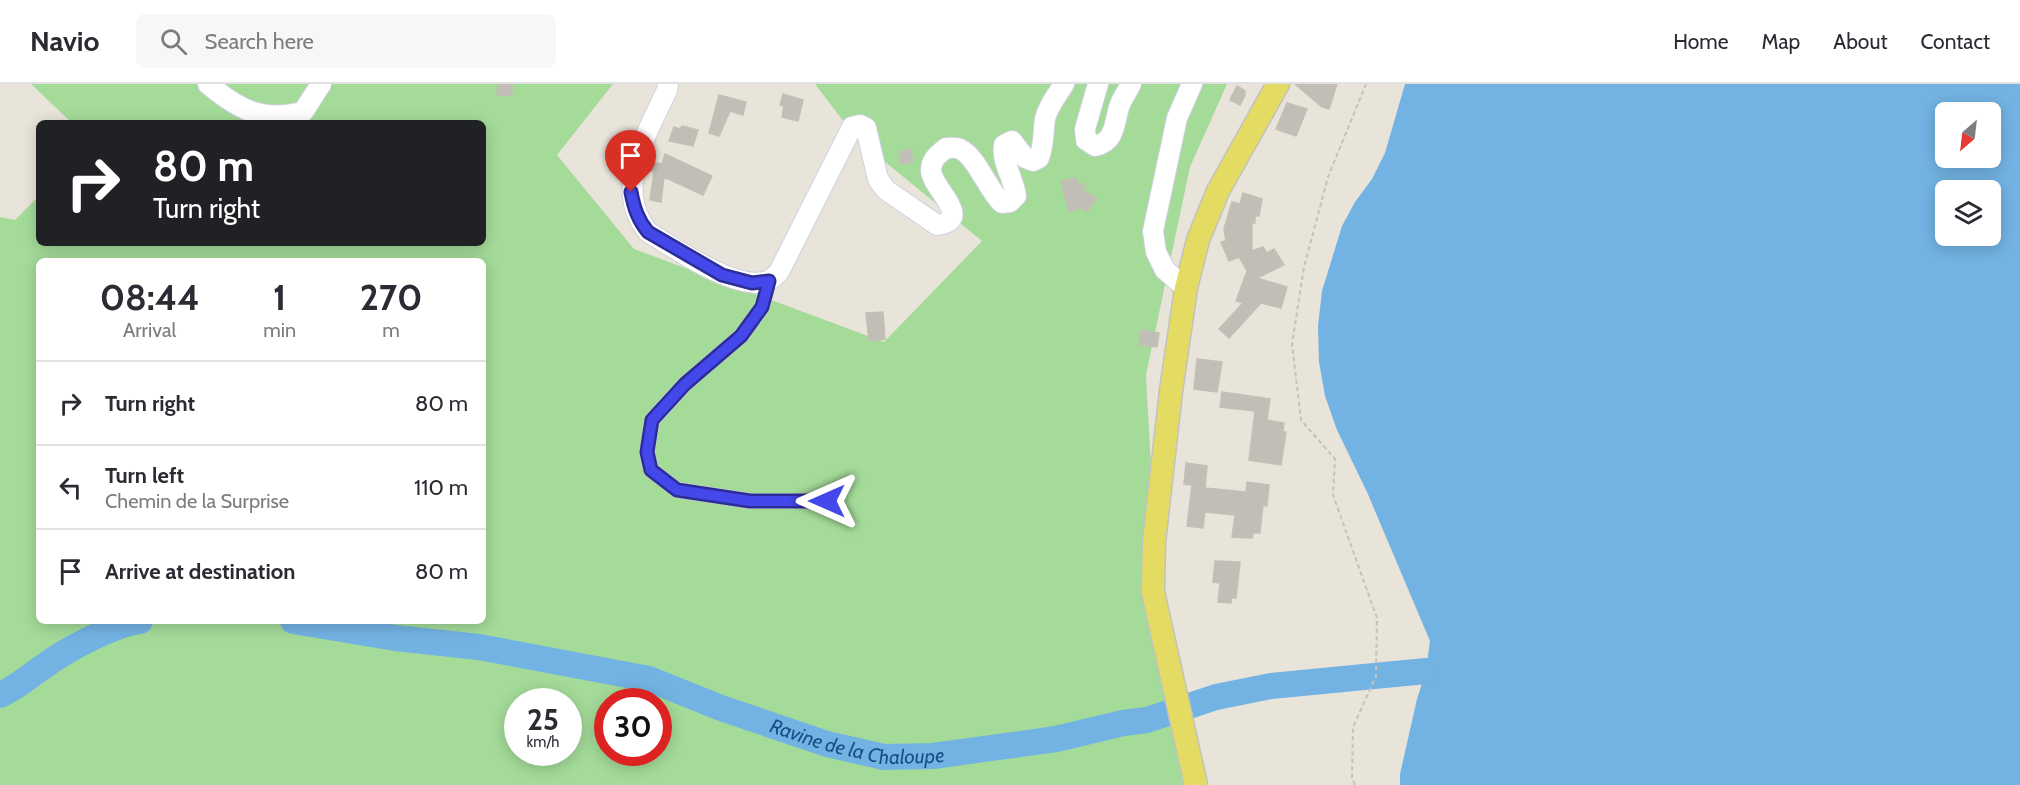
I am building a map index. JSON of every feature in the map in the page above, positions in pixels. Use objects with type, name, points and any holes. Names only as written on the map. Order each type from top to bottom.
[{"type":"main road","points":[[208,84],[228,102],[254,113],[284,116],[303,112],[321,84]]},
{"type":"main road","points":[[668,84],[633,170],[631,192],[640,222],[648,232],[722,275],[752,283],[769,281],[779,272],[852,127],[860,125],[866,128],[878,178],[886,190],[937,225],[946,224],[952,218],[953,212],[949,202],[936,186],[931,171],[934,158],[946,148],[960,148],[970,157],[994,196],[1002,203],[1010,202],[1016,196],[1015,186],[1004,153],[1004,145],[1012,141],[1025,158],[1033,161],[1039,158],[1042,151],[1046,116],[1064,84]]},
{"type":"main road","points":[[1098,84],[1085,129],[1086,140],[1095,146],[1104,144],[1111,137],[1121,102],[1131,84]]},
{"type":"main road","points":[[1186,288],[1165,270],[1156,252],[1153,231],[1177,118],[1192,84]]},
{"type":"main road","points":[[1196,785],[1153,592],[1154,552],[1171,392],[1186,288],[1198,240],[1218,192],[1278,84]]},
{"type":"street","points":[[769,281],[762,307],[741,336],[685,384],[652,420],[647,452],[651,470],[677,490],[750,501],[827,501]]},
{"type":"path","points":[[1355,785],[1352,778],[1353,727],[1376,676],[1377,618],[1334,495],[1335,459],[1301,420],[1292,344],[1304,267],[1328,177],[1366,84]]},
{"type":"green space","points":[[31,84],[613,84],[557,155],[634,249],[884,342],[982,241],[857,139],[815,84],[1227,84],[1190,167],[1146,375],[1158,595],[1193,785],[0,785],[0,217],[15,220],[36,199],[36,246],[486,246],[486,120],[69,120]]},
{"type":"water","points":[[1405,84],[2020,84],[2020,785],[1400,785],[1400,774],[1417,699],[1426,671],[1430,641],[1367,492],[1337,430],[1325,396],[1319,362],[1318,326],[1322,291],[1342,226],[1355,202],[1372,179],[1385,153]]},
{"type":"building","points":[[498,84],[512,84],[512,95],[497,95]]},
{"type":"building","points":[[1295,84],[1337,84],[1329,109],[1322,107]]},
{"type":"building","points":[[1237,86],[1245,91],[1240,105],[1230,100]]},
{"type":"building","points":[[783,94],[803,100],[798,121],[782,117],[784,106],[780,105]]},
{"type":"building","points":[[719,95],[746,102],[743,115],[730,111],[719,136],[709,133]]},
{"type":"building","points":[[1287,103],[1307,109],[1296,136],[1276,129]]},
{"type":"building","points":[[682,126],[698,130],[693,146],[669,141],[674,127],[680,129]]},
{"type":"building","points":[[911,149],[913,162],[901,164],[899,152]]},
{"type":"building","points":[[665,154],[712,176],[703,195],[664,177],[661,202],[650,200],[654,172],[647,169],[648,164],[649,162],[662,164]]},
{"type":"building","points":[[1077,178],[1078,185],[1086,184],[1082,190],[1096,198],[1087,212],[1081,208],[1069,211],[1061,181]]},
{"type":"building","points":[[1243,193],[1262,199],[1259,216],[1255,216],[1255,223],[1252,223],[1252,251],[1263,247],[1267,253],[1274,249],[1284,265],[1257,278],[1287,287],[1281,308],[1261,303],[1229,338],[1219,329],[1243,303],[1236,301],[1247,271],[1239,257],[1229,261],[1221,242],[1226,241],[1224,229],[1232,202],[1240,204]]},
{"type":"building","points":[[883,312],[885,339],[869,341],[866,313]]},
{"type":"building","points":[[1141,330],[1159,333],[1157,347],[1139,345]]},
{"type":"building","points":[[1197,359],[1222,362],[1217,392],[1194,389]]},
{"type":"building","points":[[1222,392],[1270,399],[1267,420],[1284,423],[1283,432],[1286,432],[1281,465],[1249,460],[1255,411],[1220,407]]},
{"type":"building","points":[[1186,463],[1207,466],[1205,488],[1246,492],[1247,482],[1269,485],[1267,506],[1263,505],[1260,533],[1253,533],[1252,538],[1232,537],[1235,515],[1205,512],[1203,528],[1187,526],[1192,485],[1184,484]]},
{"type":"building","points":[[1215,561],[1240,562],[1236,598],[1231,598],[1231,603],[1218,602],[1220,583],[1213,582]]},
{"type":"waterway","name":"Ravine de la Chaloupe","points":[[0,695],[76,646],[126,624]]},
{"type":"waterway","name":"Ravine de la Chaloupe","points":[[311,624],[395,638],[479,647],[649,679],[721,708],[827,744],[884,757],[933,756],[1056,739],[1123,723],[1147,720],[1216,697],[1271,686],[1426,671]]},
{"type":"route","points":[[631,192],[640,222],[648,232],[722,275],[752,283],[769,281],[762,307],[741,336],[685,384],[652,420],[647,452],[651,470],[677,490],[750,501],[827,501]]}]
